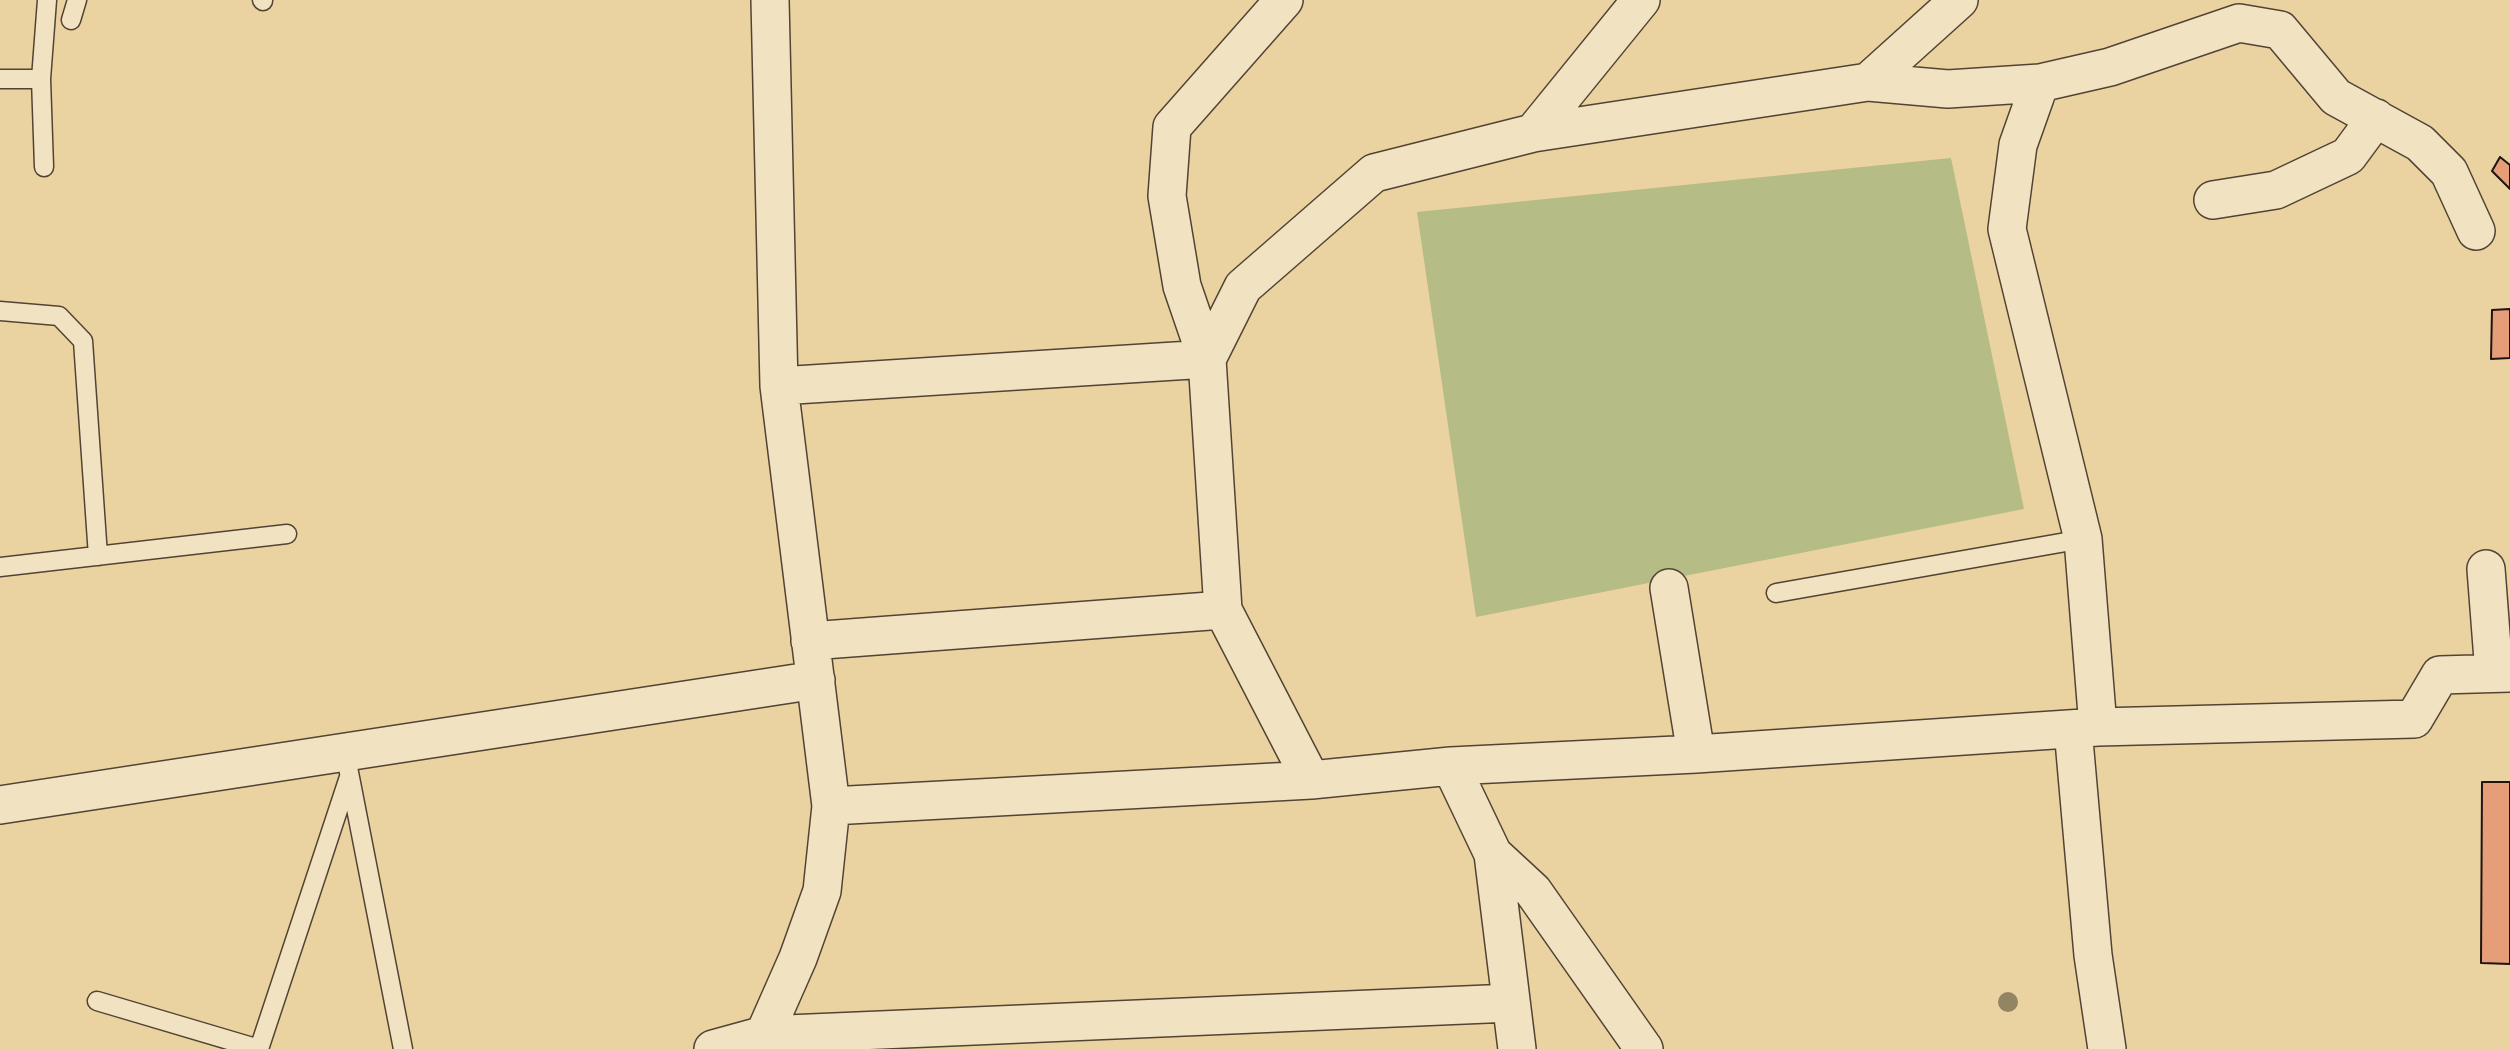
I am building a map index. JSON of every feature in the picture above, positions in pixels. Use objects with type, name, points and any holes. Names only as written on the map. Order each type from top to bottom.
[{"type":"street","points":[[764,1035],[798,958],[822,891],[831,806],[779,386],[770,0]]},
{"type":"street","points":[[1284,0],[1172,127],[1167,196],[1182,286],[1206,359],[1223,610],[1311,780]]},
{"type":"street","points":[[1534,133],[1641,0]]},
{"type":"street","points":[[1868,82],[1959,0]]},
{"type":"street","points":[[1206,359],[1243,287],[1374,173],[1534,133],[1868,82],[1948,89],[2040,83],[2110,67],[2239,23],[2280,30],[2336,97],[2420,143],[2449,172],[2476,230]]},
{"type":"street","points":[[2040,83],[2018,145],[2007,229],[2083,539],[2093,955],[2107,1049]]},
{"type":"street","points":[[2213,200],[2276,190],[2348,156],[2376,118]]},
{"type":"street","points":[[779,386],[1206,359]]},
{"type":"street","points":[[831,806],[1311,780],[1451,766],[1696,754],[2086,728],[2414,719],[2440,675],[2502,673],[2486,569]]},
{"type":"street","points":[[1669,588],[1696,754]]},
{"type":"street","points":[[810,641],[1223,610]]},
{"type":"street","points":[[0,805],[347,764],[816,680]]},
{"type":"street","points":[[1451,766],[1493,854],[1517,1049]]},
{"type":"street","points":[[1493,854],[1533,891],[1644,1049]]},
{"type":"street","points":[[713,1049],[764,1035],[836,1041],[1064,1037],[1511,1003]]},
{"type":"lane","points":[[44,167],[41,79],[47,0]]},
{"type":"lane","points":[[71,20],[77,0]]},
{"type":"lane","points":[[0,79],[41,79]]},
{"type":"lane","points":[[0,312],[59,316],[83,341],[98,556]]},
{"type":"lane","points":[[0,568],[286,534]]},
{"type":"lane","points":[[1776,593],[2083,539]]},
{"type":"lane","points":[[97,1001],[259,1049],[347,764]]},
{"type":"lane","points":[[347,764],[403,1049]]},
{"type":"green space","points":[[1951,158],[2024,509],[1476,617],[1417,212]]},
{"type":"building","points":[[2500,157],[2510,165],[2510,189],[2492,171]]},
{"type":"building","points":[[2510,309],[2510,358],[2491,359],[2492,310]]},
{"type":"building","points":[[2482,782],[2510,782],[2510,964],[2481,963]]}]
